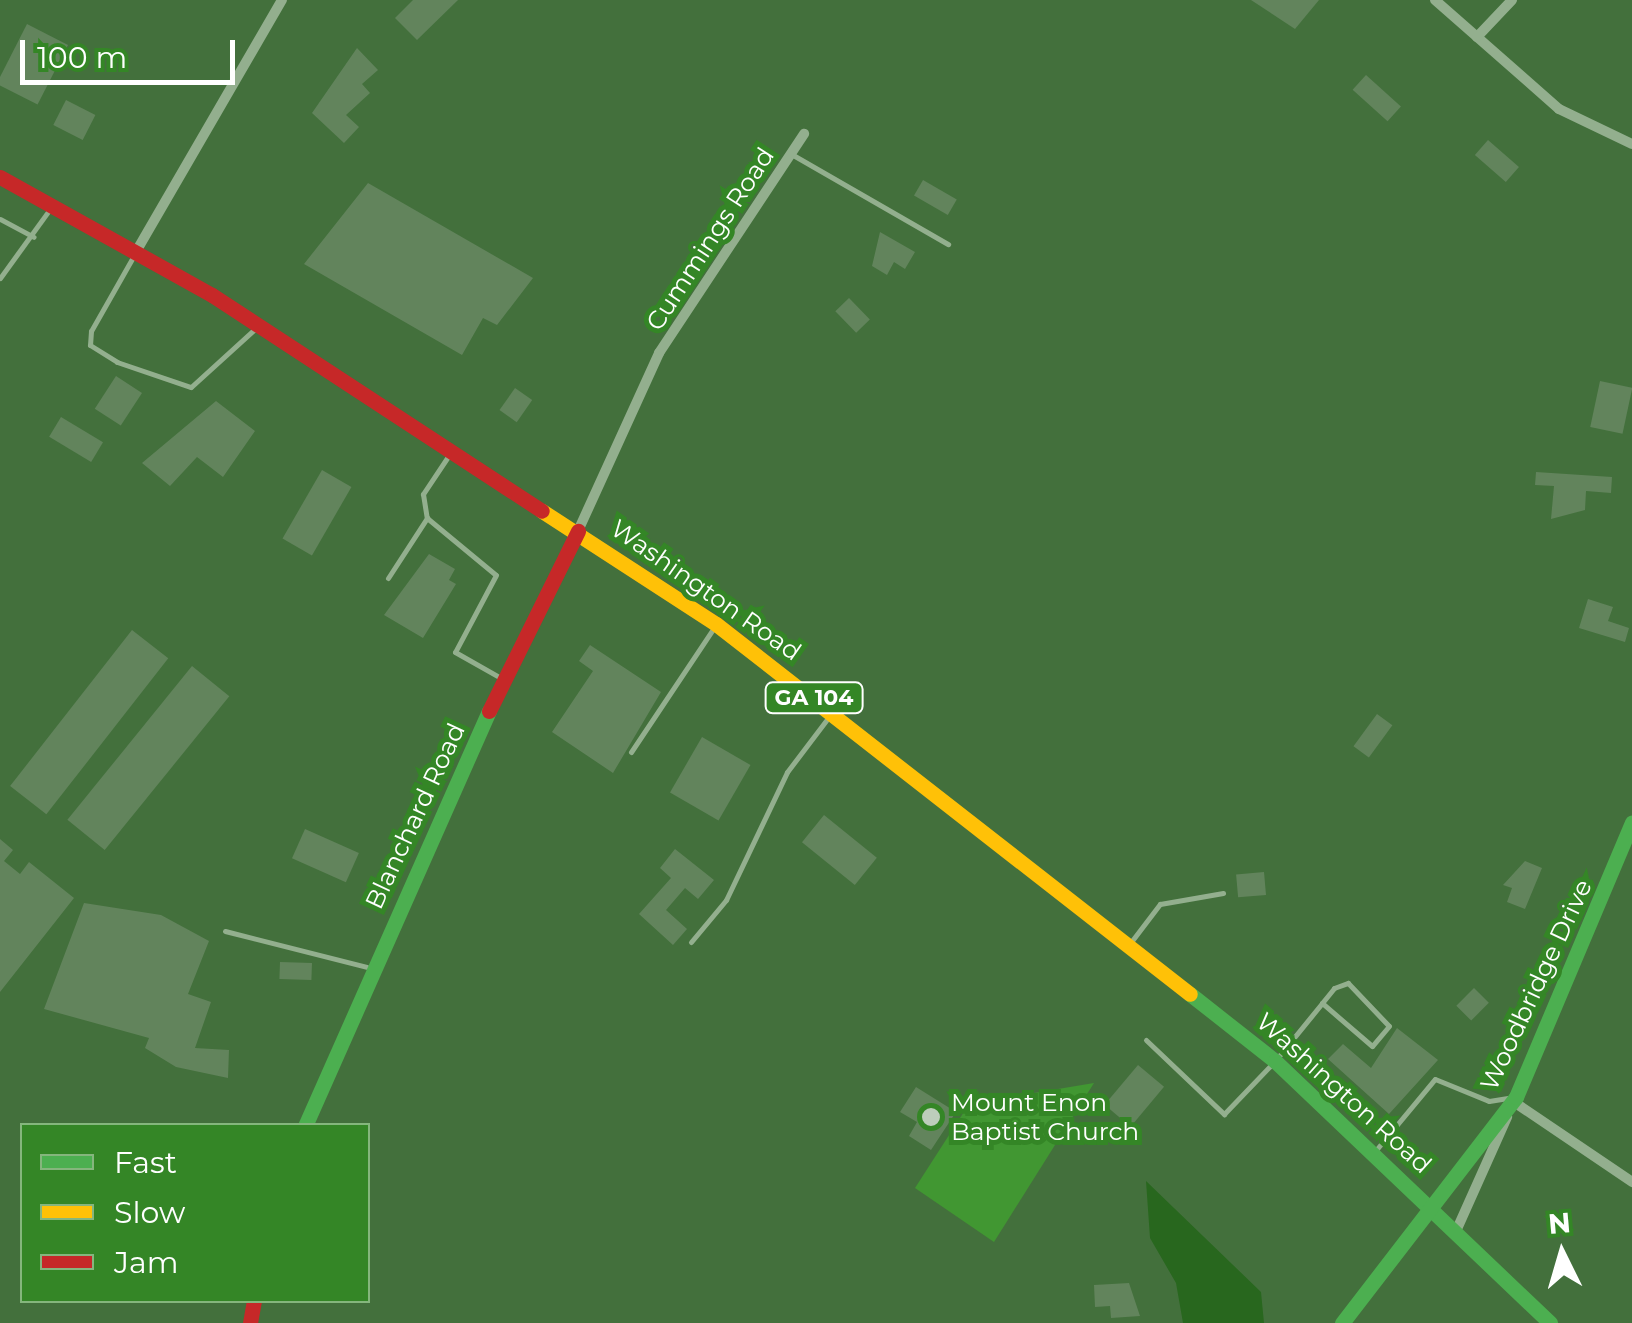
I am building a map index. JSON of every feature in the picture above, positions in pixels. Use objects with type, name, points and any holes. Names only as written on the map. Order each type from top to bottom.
[{"type":"main road","name":"Washington Road","points":[[0,176],[137,250],[260,326],[454,448],[716,624],[1275,1060],[1457,1229],[1550,1323]]},
{"type":"main road","name":"Blanchard Road","points":[[307,1123],[373,969],[578,531]]},
{"type":"main road","name":"Woodbridge Drive","points":[[1342,1323],[1436,1209],[1516,1097],[1632,823]]},
{"type":"street","points":[[137,250],[282,0]]},
{"type":"street","points":[[1435,0],[1559,109],[1632,144]]},
{"type":"street","points":[[1477,37],[1512,0]]},
{"type":"street","name":"Cummings Road","points":[[578,531],[659,353],[804,134]]},
{"type":"street","points":[[1457,1229],[1516,1097],[1632,1182]]},
{"type":"lane","points":[[790,154],[948,244]]},
{"type":"lane","points":[[0,278],[34,237],[52,204]]},
{"type":"lane","points":[[0,219],[34,237]]},
{"type":"lane","points":[[137,250],[91,330],[90,344],[117,362],[191,387],[260,326]]},
{"type":"lane","points":[[388,578],[427,518],[423,494],[454,448]]},
{"type":"lane","points":[[427,518],[494,567],[455,652],[508,682]]},
{"type":"lane","points":[[631,752],[716,624]]},
{"type":"lane","points":[[691,942],[726,900],[787,772],[833,712]]},
{"type":"lane","points":[[1129,944],[1160,904],[1223,893]]},
{"type":"lane","points":[[225,931],[373,969]]},
{"type":"lane","points":[[1146,1040],[1224,1114],[1322,1003],[1348,984],[1389,1026],[1372,1046],[1322,1003]]},
{"type":"lane","points":[[1374,1152],[1436,1080],[1489,1102],[1516,1097]]},
{"type":"shaded area","points":[[1094,1083],[994,1242],[915,1188],[969,1104]]},
{"type":"shaded area","points":[[1146,1181],[1261,1292],[1264,1323],[1183,1323],[1176,1283],[1150,1238]]},
{"type":"building","points":[[413,0],[458,0],[417,40],[395,18]]},
{"type":"building","points":[[1251,0],[1319,0],[1295,29]]},
{"type":"building","points":[[27,24],[68,45],[38,105],[0,85],[0,77]]},
{"type":"building","points":[[357,48],[378,70],[362,84],[370,93],[346,115],[359,127],[344,143],[312,113]]},
{"type":"building","points":[[1366,75],[1401,106],[1388,121],[1353,90]]},
{"type":"building","points":[[66,100],[95,115],[83,140],[53,125]]},
{"type":"building","points":[[1488,140],[1519,167],[1506,182],[1475,155]]},
{"type":"building","points":[[923,180],[957,200],[948,215],[914,196]]},
{"type":"building","points":[[368,183],[533,278],[497,325],[483,318],[462,355],[304,264]]},
{"type":"building","points":[[880,232],[915,252],[905,269],[894,262],[887,275],[872,266]]},
{"type":"building","points":[[849,298],[870,320],[856,333],[835,311]]},
{"type":"building","points":[[116,376],[142,393],[121,426],[95,409]]},
{"type":"building","points":[[1600,381],[1632,388],[1623,434],[1590,427]]},
{"type":"building","points":[[515,388],[532,400],[517,422],[500,410]]},
{"type":"building","points":[[216,401],[255,431],[223,477],[197,457],[170,486],[142,463]]},
{"type":"building","points":[[61,417],[103,442],[91,462],[49,437]]},
{"type":"building","points":[[322,470],[351,487],[312,555],[283,538]]},
{"type":"building","points":[[1536,472],[1612,477],[1611,493],[1586,491],[1585,510],[1551,519],[1554,486],[1535,485]]},
{"type":"building","points":[[429,554],[455,569],[449,580],[456,584],[423,638],[384,615]]},
{"type":"building","points":[[1588,599],[1613,607],[1608,621],[1629,628],[1625,642],[1579,628]]},
{"type":"building","points":[[132,630],[168,658],[46,814],[10,786]]},
{"type":"building","points":[[590,645],[661,692],[613,773],[552,732],[593,671],[579,661]]},
{"type":"building","points":[[192,666],[229,696],[105,850],[67,820]]},
{"type":"building","points":[[1377,714],[1392,725],[1369,758],[1353,746]]},
{"type":"building","points":[[702,737],[750,765],[718,820],[670,792]]},
{"type":"building","points":[[824,815],[877,858],[855,885],[802,842]]},
{"type":"building","points":[[305,829],[359,853],[346,882],[292,858]]},
{"type":"building","points":[[0,839],[13,850],[4,861],[20,874],[29,862],[74,898],[0,992]]},
{"type":"building","points":[[675,849],[714,880],[698,899],[685,888],[666,910],[687,929],[673,945],[639,914],[671,878],[660,868]]},
{"type":"building","points":[[1525,861],[1542,868],[1525,909],[1507,902],[1512,888],[1503,885]]},
{"type":"building","points":[[1264,872],[1266,895],[1238,897],[1236,874]]},
{"type":"building","points":[[84,903],[161,915],[209,941],[188,994],[211,1002],[195,1048],[229,1050],[228,1078],[176,1067],[145,1048],[149,1038],[44,1009]]},
{"type":"building","points":[[280,962],[312,963],[311,980],[279,979]]},
{"type":"building","points":[[1474,988],[1489,1003],[1471,1021],[1456,1006]]},
{"type":"building","points":[[1397,1028],[1438,1060],[1389,1114],[1328,1059],[1343,1044],[1371,1068]]},
{"type":"building","points":[[1138,1065],[1164,1087],[1131,1127],[1105,1105]]},
{"type":"building","name":"Mount Enon Baptist Church","points":[[916,1087],[956,1112],[931,1150],[909,1136],[917,1122],[900,1112]]},
{"type":"building","points":[[1129,1283],[1140,1316],[1111,1318],[1110,1306],[1095,1307],[1094,1285]]},
{"type":"traffic: fast","points":[[306,1123],[489,711]]},
{"type":"traffic: fast","points":[[1342,1323],[1516,1097],[1632,823]]},
{"type":"traffic: fast","points":[[1190,994],[1275,1061],[1550,1323]]},
{"type":"traffic: slow","points":[[542,511],[716,624],[1190,994]]},
{"type":"traffic: jam","points":[[0,177],[212,295],[542,511]]},
{"type":"traffic: jam","points":[[489,711],[578,531]]},
{"type":"traffic: jam","points":[[250,1323],[253,1303]]},
{"type":"place","name":"Mount Enon Baptist Church","points":[[931,1117]]}]
